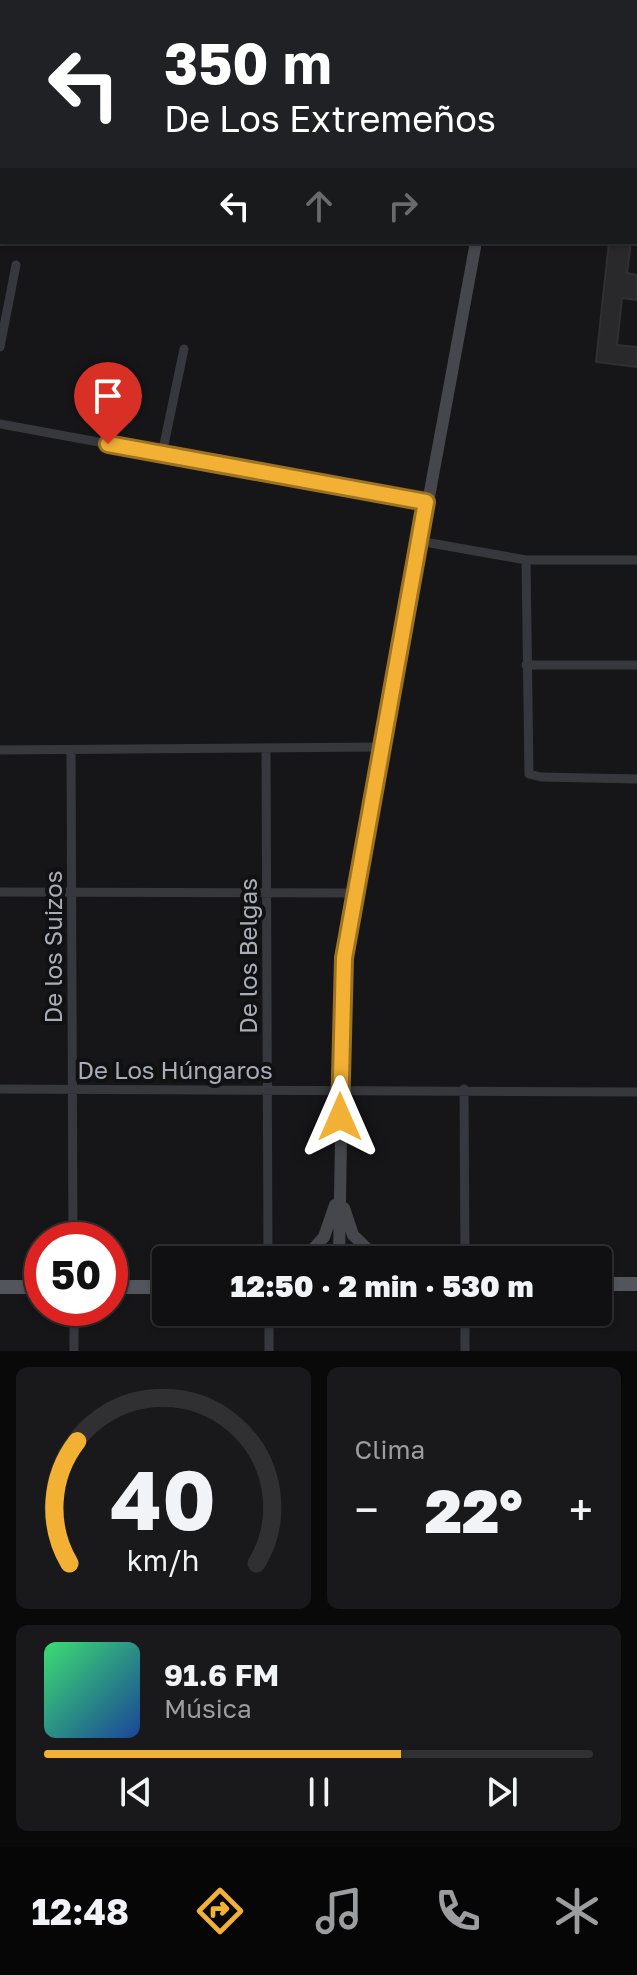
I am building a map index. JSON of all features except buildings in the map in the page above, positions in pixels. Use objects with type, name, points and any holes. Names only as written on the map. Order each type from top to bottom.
[{"type":"main road","points":[[339,1246],[342,980],[354,893],[476,244]]},
{"type":"main road","points":[[317,1246],[327,1230],[340,1174]]},
{"type":"main road","points":[[340,1174],[348,1223],[362,1246]]},
{"type":"main road","points":[[612,1284],[637,1284]]},
{"type":"main road","points":[[0,1287],[24,1287]]},
{"type":"main road","points":[[128,1287],[152,1287]]},
{"type":"street","points":[[0,347],[16,265]]},
{"type":"street","points":[[162,454],[184,349]]},
{"type":"street","points":[[0,424],[426,502]]},
{"type":"street","points":[[419,541],[526,560],[637,560]]},
{"type":"street","points":[[526,560],[529,774],[541,777],[637,779]]},
{"type":"street","points":[[526,665],[637,665]]},
{"type":"street","points":[[0,750],[381,747]]},
{"type":"street","name":"De los Belgas","points":[[266,748],[268,1246]]},
{"type":"street","name":"De los Suizos","points":[[71,750],[73,1222]]},
{"type":"street","points":[[0,892],[354,893]]},
{"type":"street","name":"De Los Húngaros","points":[[0,1089],[637,1092]]},
{"type":"street","points":[[464,1089],[465,1246]]},
{"type":"street","points":[[74,1326],[74,1351]]},
{"type":"street","points":[[269,1326],[269,1351]]},
{"type":"street","points":[[465,1326],[465,1351]]},
{"type":"route","points":[[108,444],[426,502],[344,958],[340,1117]]}]
